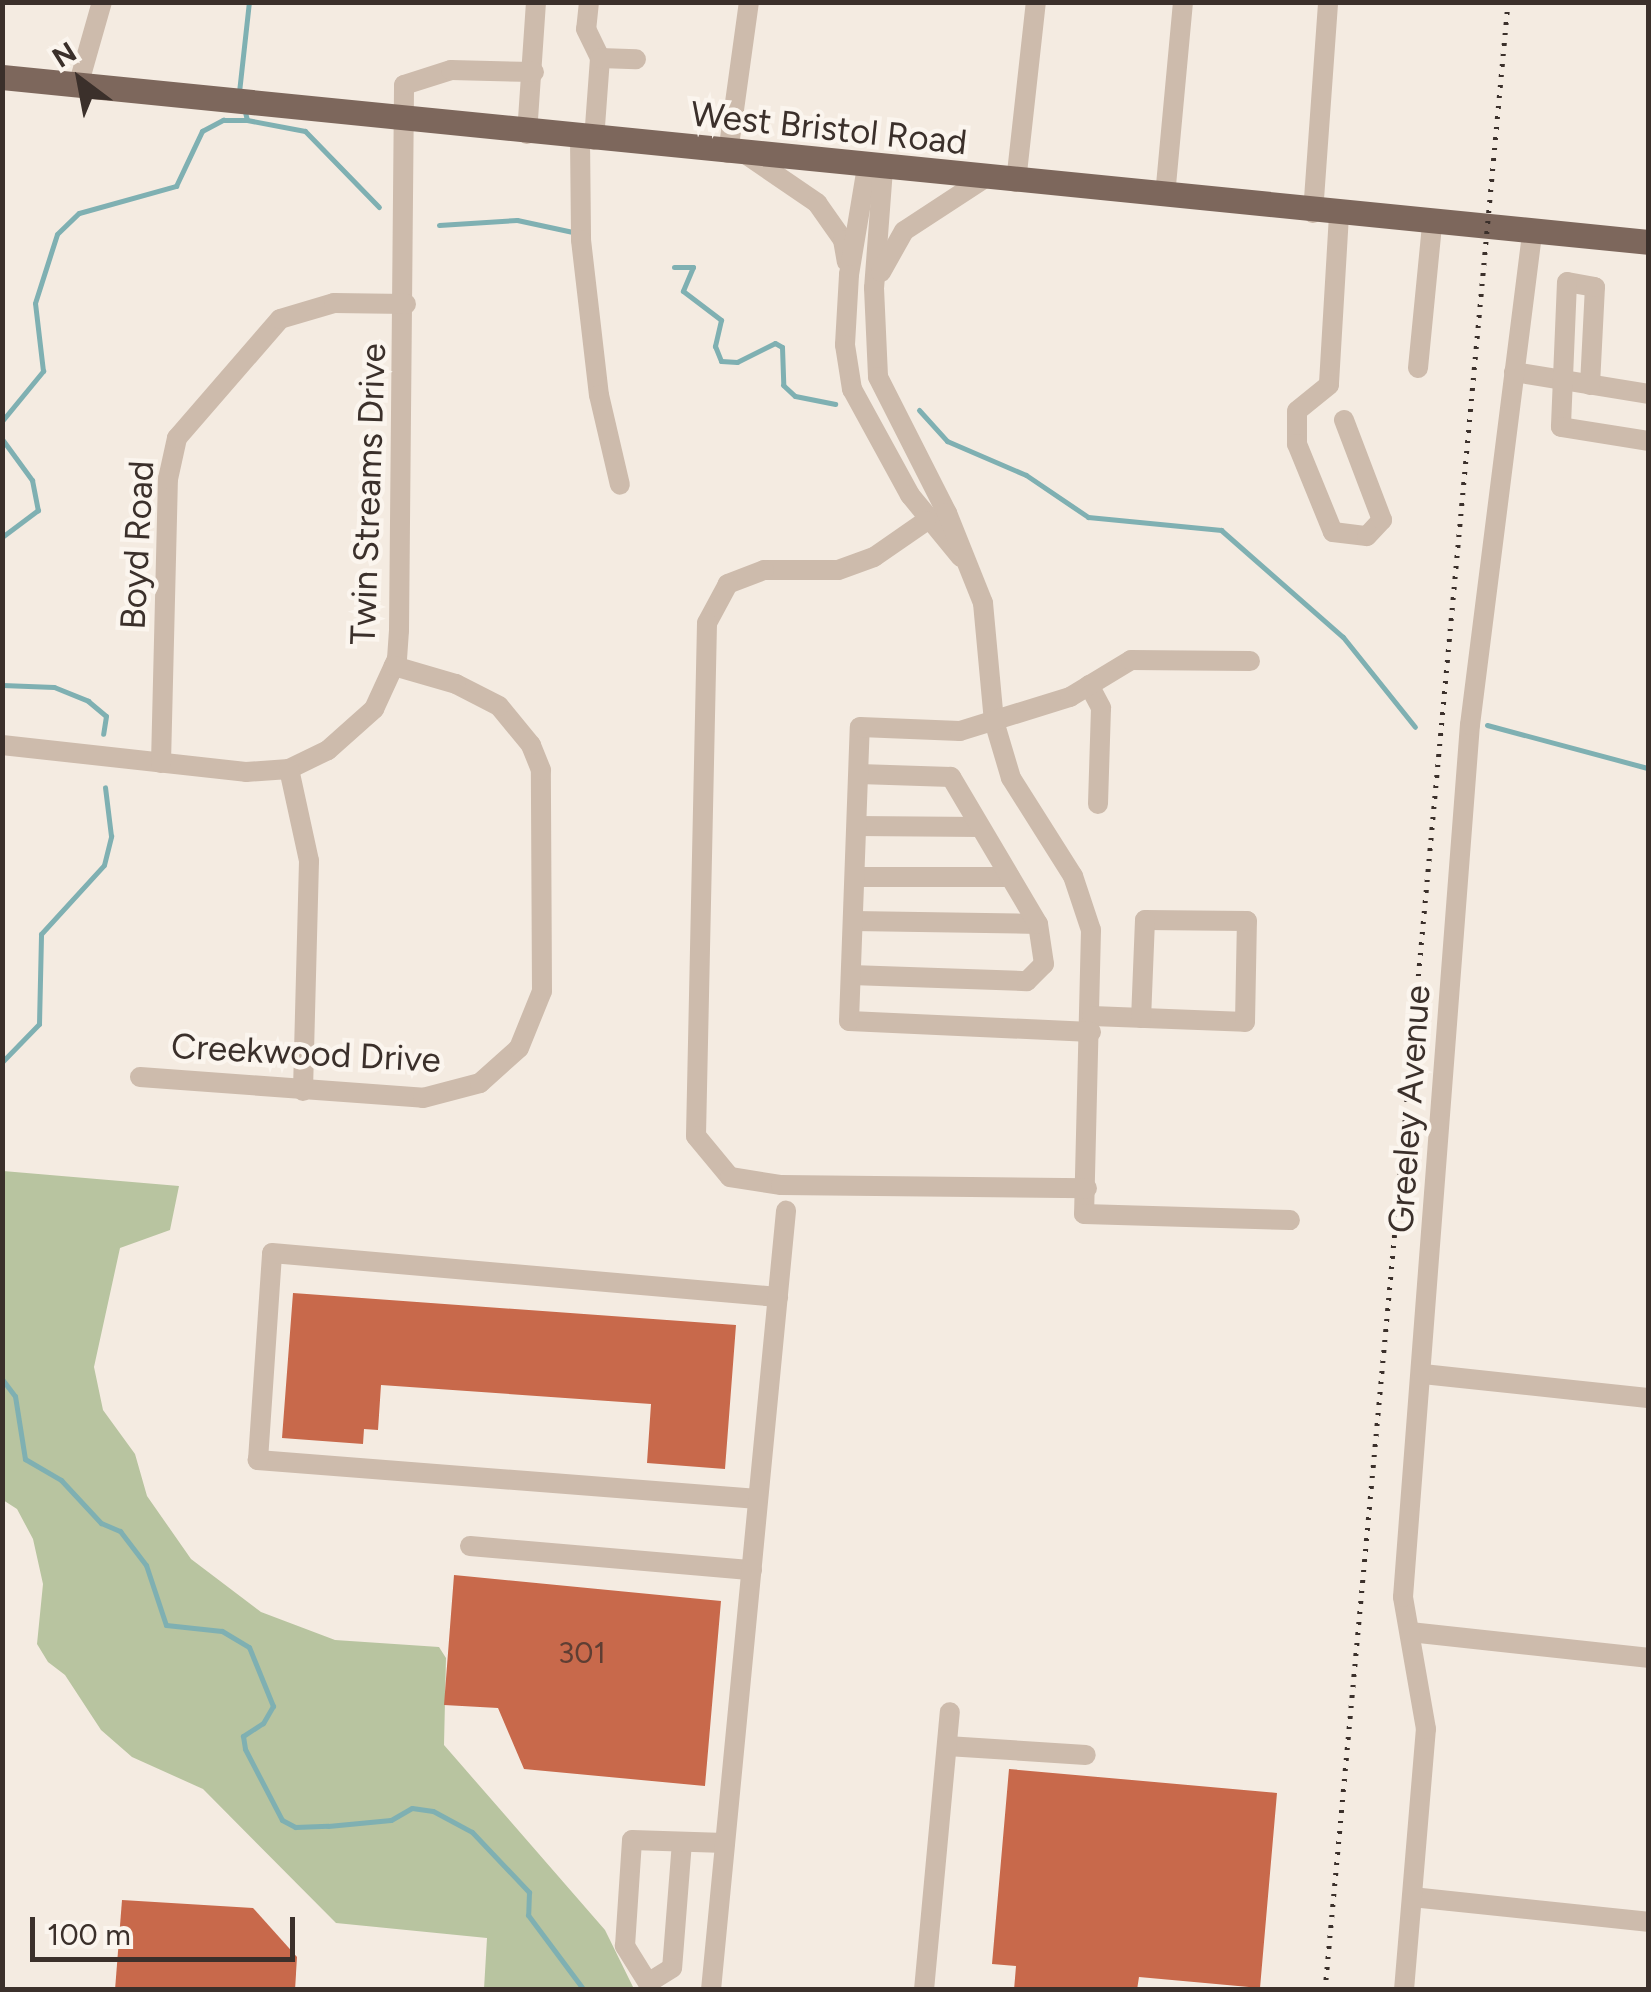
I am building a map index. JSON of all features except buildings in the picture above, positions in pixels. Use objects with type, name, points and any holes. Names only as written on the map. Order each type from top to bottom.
[{"type":"main road","name":"West Bristol Road","points":[[2,77],[406,122],[1326,214],[1648,242]]},
{"type":"street","points":[[78,86],[102,2]]},
{"type":"street","points":[[527,134],[536,2]]},
{"type":"street","points":[[589,2],[586,29],[600,58],[587,140],[581,234],[600,395],[620,485]]},
{"type":"street","points":[[750,2],[737,154],[817,202],[843,240],[849,275]]},
{"type":"street","points":[[1016,182],[1036,2]]},
{"type":"street","points":[[1165,196],[1182,2]]},
{"type":"street","points":[[1328,2],[1329,385],[1298,411],[1296,444],[1333,532],[1367,536],[1382,520],[1344,420]]},
{"type":"street","points":[[600,58],[636,59]]},
{"type":"street","name":"Twin Streams Drive","points":[[289,769],[357,726],[394,666],[406,304],[404,86],[417,76],[534,72]]},
{"type":"street","points":[[875,168],[849,275],[845,344],[854,394],[926,520],[966,562]]},
{"type":"street","points":[[875,168],[874,357],[883,392],[932,479],[966,562],[988,628],[994,721],[1011,778],[1081,895],[1093,946],[1084,1214],[1290,1220]]},
{"type":"street","points":[[874,288],[904,231],[985,178]]},
{"type":"street","points":[[1418,368],[1432,224]]},
{"type":"street","name":"Greeley Avenue","points":[[1404,1990],[1426,1728],[1403,1597],[1424,1374],[1456,878],[1532,232]]},
{"type":"street","points":[[1590,385],[1595,287],[1566,282],[1561,427],[1648,441]]},
{"type":"street","name":"Boyd Road","points":[[161,764],[168,479],[177,438],[280,319],[334,303],[406,304]]},
{"type":"street","points":[[1514,372],[1648,394]]},
{"type":"street","points":[[926,520],[874,557],[838,570],[764,570],[728,584],[706,623],[696,1136],[730,1177],[781,1186],[1087,1188]]},
{"type":"street","points":[[1141,1018],[1144,920],[1246,921],[1245,1022],[1141,1018],[1092,1024],[849,1021],[860,727],[960,731],[1089,686],[1132,660],[1250,661]]},
{"type":"street","name":"Creekwood Drive","points":[[140,1077],[422,1098],[463,1091],[501,1068],[537,1012],[544,787],[531,746],[482,696],[394,666]]},
{"type":"street","points":[[1089,686],[1100,708],[1098,804]]},
{"type":"street","points":[[2,745],[161,764],[289,769],[309,861],[304,1091]]},
{"type":"street","points":[[851,974],[1026,981],[1044,964],[1038,924],[951,777],[859,774]]},
{"type":"street","points":[[857,826],[980,827]]},
{"type":"street","points":[[855,877],[1010,877]]},
{"type":"street","points":[[853,922],[1038,924]]},
{"type":"street","points":[[711,1990],[786,1211]]},
{"type":"street","points":[[758,1499],[258,1460],[272,1254],[778,1297]]},
{"type":"street","points":[[1424,1374],[1648,1398]]},
{"type":"street","points":[[470,1546],[752,1570]]},
{"type":"street","points":[[1410,1632],[1648,1658]]},
{"type":"street","points":[[924,1990],[950,1712]]},
{"type":"street","points":[[947,1746],[1086,1755]]},
{"type":"street","points":[[682,1842],[672,1968],[648,1982],[625,1946],[632,1840],[725,1843]]},
{"type":"street","points":[[1412,1896],[1648,1922]]},
{"type":"green space","points":[[3,1171],[179,1186],[170,1230],[120,1248],[94,1367],[103,1410],[135,1454],[147,1496],[191,1559],[261,1612],[335,1640],[439,1647],[446,1658],[444,1745],[605,1930],[634,1989],[484,1989],[487,1938],[336,1923],[203,1789],[132,1757],[101,1730],[65,1675],[48,1662],[37,1644],[43,1584],[33,1539],[17,1509],[3,1500]]},
{"type":"waterway","points":[[239,92],[249,2]]},
{"type":"waterway","points":[[244,108],[247,120],[305,131],[379,207]]},
{"type":"waterway","points":[[2,421],[43,371],[35,303],[57,234],[79,213],[176,186],[202,131],[223,120],[247,120]]},
{"type":"waterway","points":[[439,225],[517,220],[573,232]]},
{"type":"waterway","points":[[674,267],[693,267],[683,291],[721,320],[715,346],[721,361],[737,362],[775,343],[782,347],[783,385],[795,396],[835,404]]},
{"type":"waterway","points":[[919,410],[947,441],[1026,475],[1088,517],[1221,530],[1343,637],[1415,727]]},
{"type":"waterway","points":[[2,439],[32,480],[38,510],[2,537]]},
{"type":"waterway","points":[[2,685],[54,687],[88,701],[106,716],[103,734]]},
{"type":"waterway","points":[[1487,725],[1648,768]]},
{"type":"waterway","points":[[2,1062],[39,1024],[41,934],[104,865],[111,836],[105,787]]},
{"type":"waterway","points":[[2,1379],[15,1396],[25,1459],[61,1480],[101,1523],[120,1531],[146,1565],[166,1625],[222,1631],[249,1647],[273,1706],[263,1723],[243,1736],[245,1749],[282,1820],[295,1827],[328,1826],[391,1820],[412,1808],[433,1811],[472,1832],[529,1892],[528,1915],[584,1990]]},
{"type":"railway","points":[[1325,1990],[1508,2]]}]
